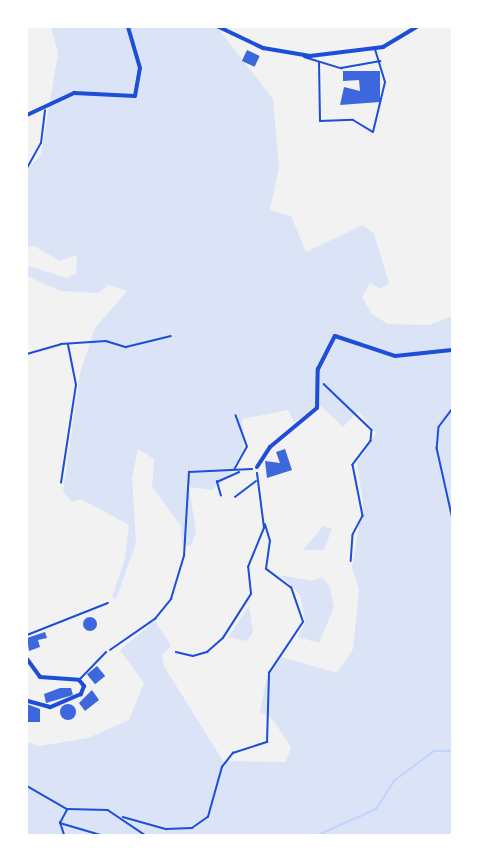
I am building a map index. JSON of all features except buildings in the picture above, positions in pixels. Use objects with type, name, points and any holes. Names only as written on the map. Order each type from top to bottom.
[{"type":"street","points":[[27,116],[45,110],[74,93],[135,96],[140,68],[128,27]]},
{"type":"street","points":[[219,27],[250,44],[303,56],[375,50],[416,27]]},
{"type":"street","points":[[257,467],[270,447],[315,410],[322,356],[335,336],[395,356],[452,350]]},
{"type":"street","points":[[27,659],[46,680],[79,680],[81,694],[57,705],[27,701]]},
{"type":"lane","points":[[320,63],[320,121],[353,120],[373,132],[384,95],[380,61],[375,50]]},
{"type":"lane","points":[[303,56],[320,63],[355,68],[380,61]]},
{"type":"lane","points":[[27,168],[41,143],[45,110]]},
{"type":"lane","points":[[27,635],[108,603]]},
{"type":"lane","points":[[79,680],[106,652]]},
{"type":"path","points":[[27,354],[67,345],[106,341],[126,347],[171,336]]},
{"type":"path","points":[[61,483],[76,385],[67,345]]},
{"type":"path","points":[[318,382],[372,430],[371,441],[353,465],[363,516],[353,535],[351,561]]},
{"type":"path","points":[[452,410],[439,427],[436,448],[452,515]]},
{"type":"path","points":[[235,471],[247,447],[236,416]]},
{"type":"path","points":[[27,786],[67,809],[95,807],[166,829],[192,828],[208,817],[222,767],[234,753],[265,746],[270,723],[272,665],[303,622],[291,588],[266,569],[270,542],[264,521],[257,467],[235,471],[189,472],[184,556],[171,599],[155,619],[106,652]]},
{"type":"path","points":[[221,496],[217,482],[241,470]]},
{"type":"path","points":[[235,497],[257,480]]},
{"type":"path","points":[[176,652],[199,656],[231,628],[251,594],[248,567],[264,521]]},
{"type":"path","points":[[64,835],[60,823],[67,809]]},
{"type":"path","points":[[123,817],[145,835]]},
{"type":"path","points":[[60,823],[101,835]]},
{"type":"shaded area","points":[[51,27],[217,27],[273,99],[279,167],[270,210],[291,216],[306,252],[363,225],[374,234],[389,283],[381,289],[370,283],[362,297],[372,314],[388,324],[429,325],[452,316],[452,349],[448,349],[452,354],[452,835],[27,835],[27,742],[40,746],[88,738],[129,720],[144,683],[120,650],[155,621],[171,646],[162,655],[164,666],[223,761],[286,762],[291,747],[271,717],[260,712],[266,681],[281,657],[337,673],[353,649],[359,590],[352,568],[363,503],[357,463],[376,433],[358,411],[343,427],[321,406],[294,422],[288,410],[242,419],[244,448],[231,473],[213,490],[189,487],[196,532],[191,546],[182,545],[181,526],[152,487],[154,459],[138,449],[132,478],[136,543],[116,599],[112,597],[125,559],[129,525],[81,499],[72,502],[63,492],[80,373],[95,328],[127,291],[109,285],[98,293],[60,291],[27,276],[29,266],[67,278],[76,274],[77,255],[60,261],[34,246],[27,248],[27,170],[41,154],[58,53]]},
{"type":"shaded area","points":[[323,526],[332,529],[324,550],[303,550]]},
{"type":"shaded area","points":[[280,575],[312,581],[322,577],[330,587],[334,607],[319,643],[298,637],[305,621],[300,595]]},
{"type":"shaded area","points":[[249,606],[253,632],[247,641],[228,637]]},
{"type":"waterway","points":[[318,835],[376,809],[395,780],[434,751],[452,751]]}]
